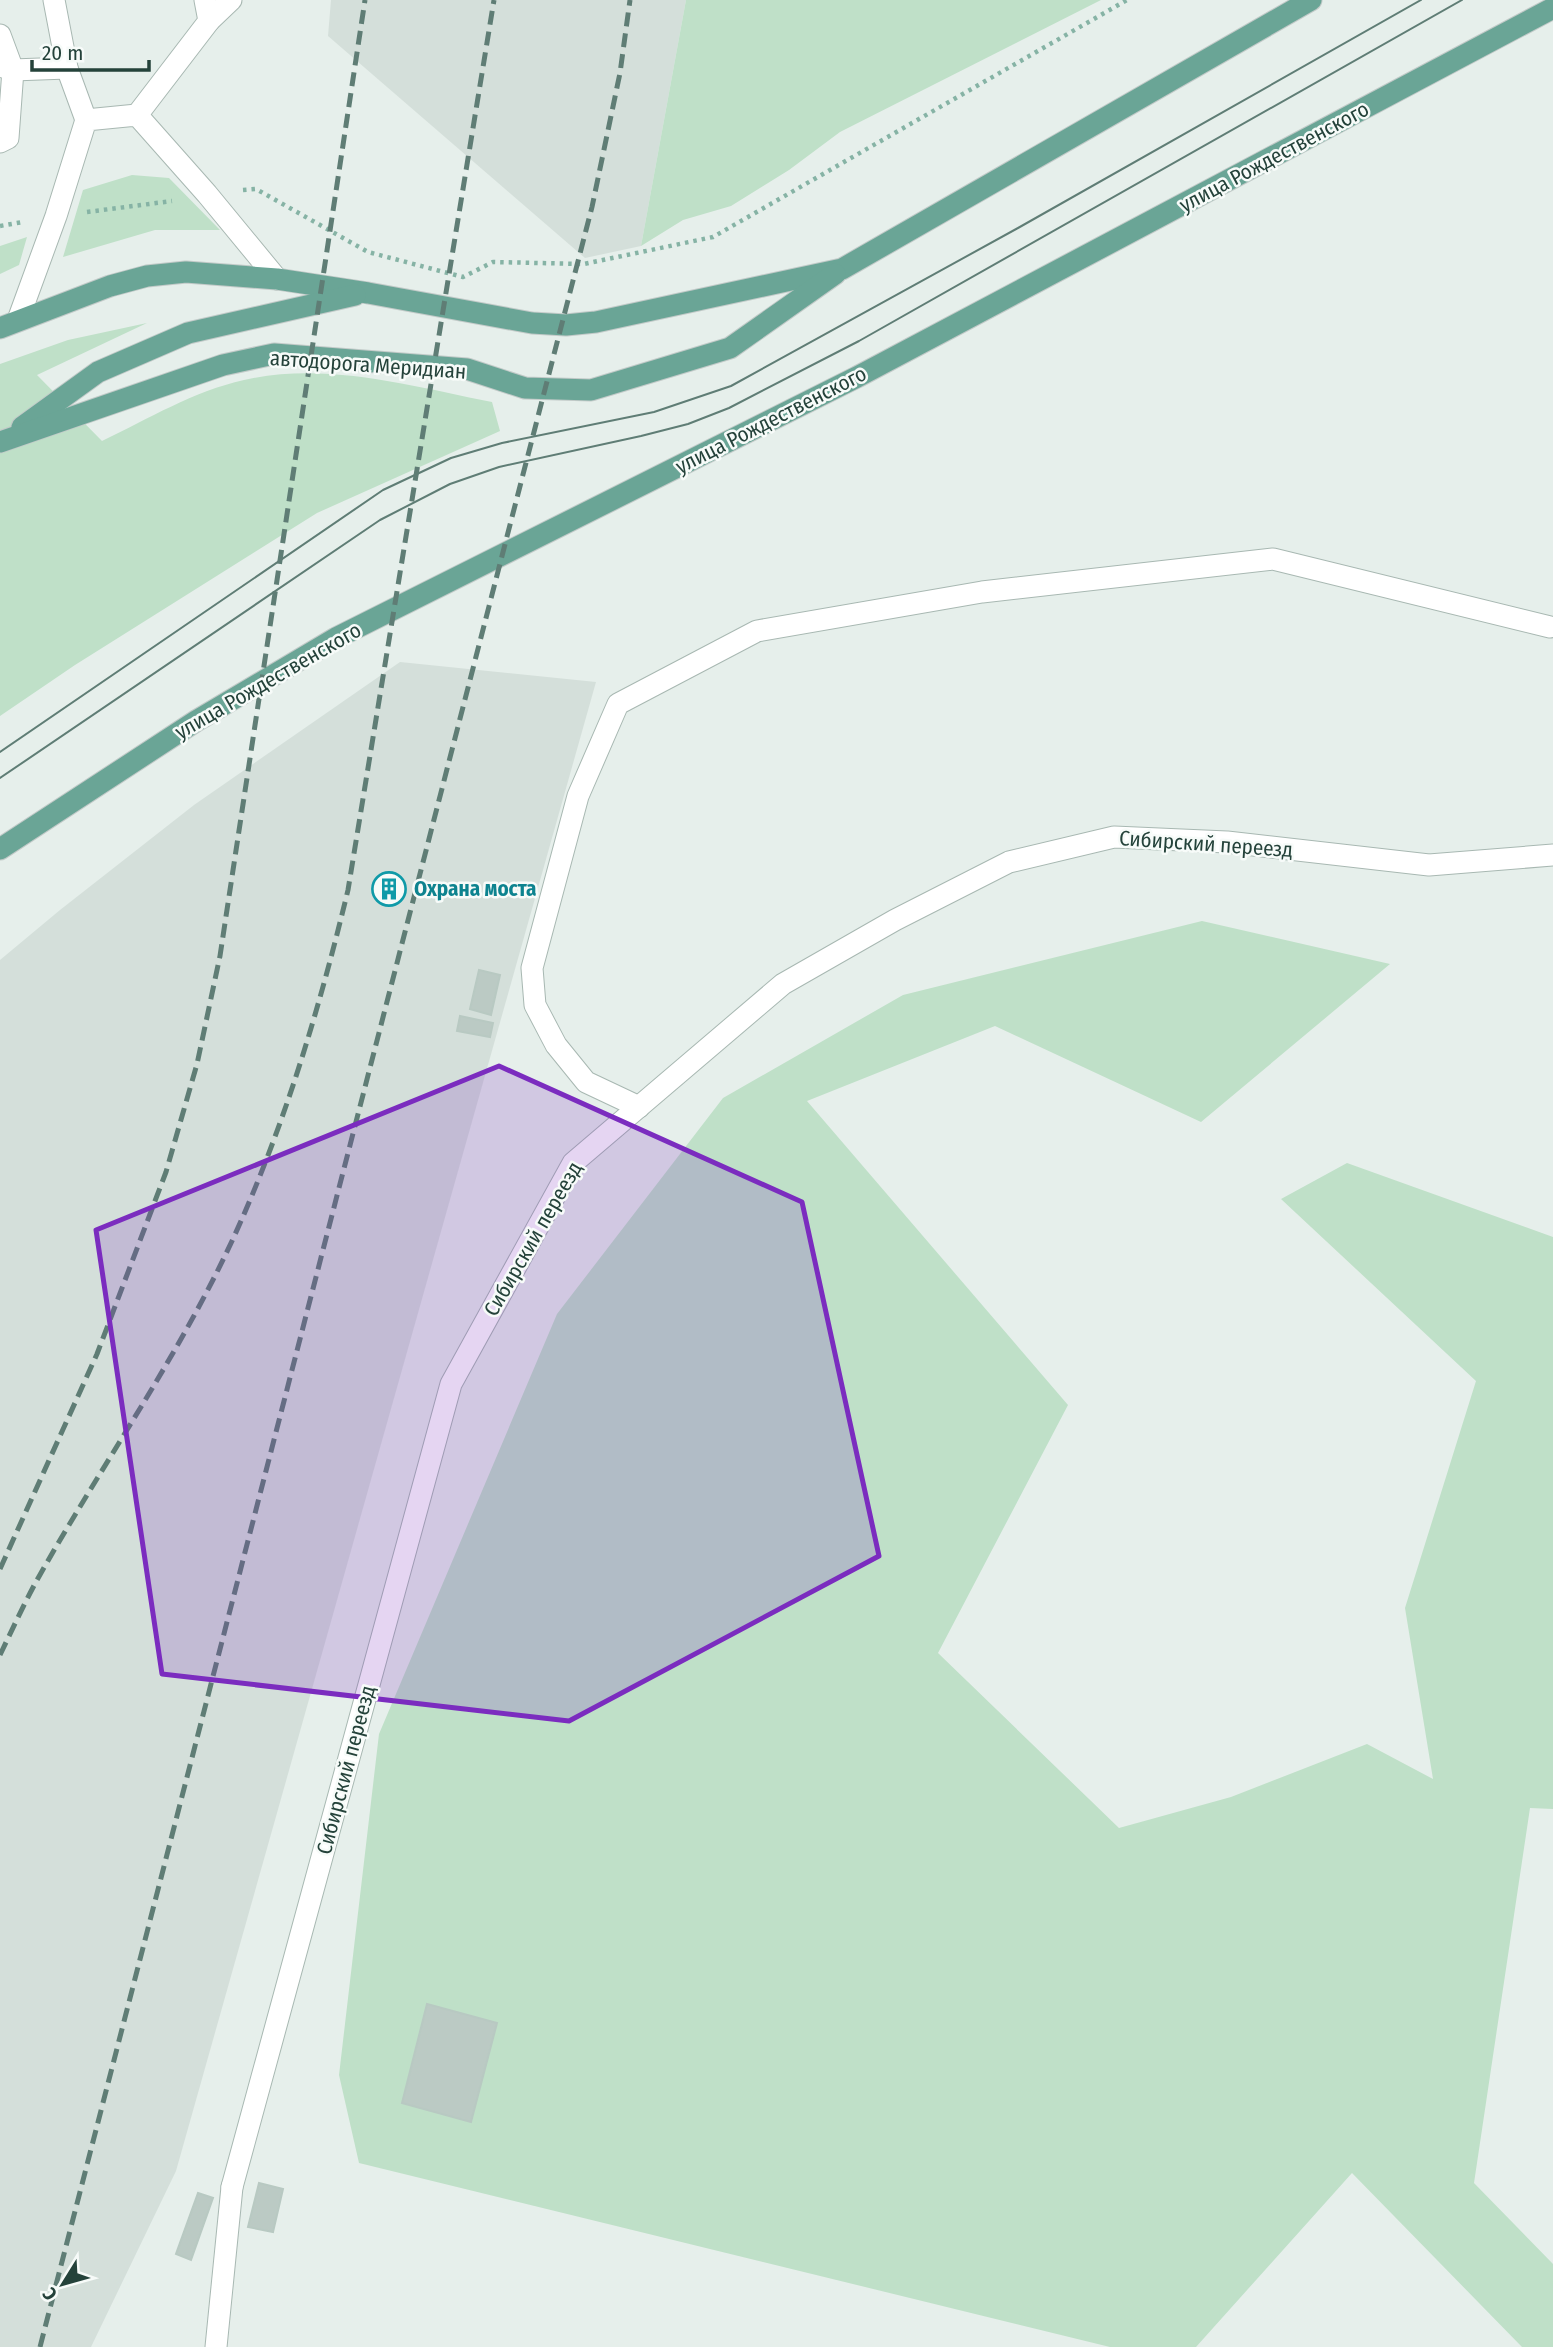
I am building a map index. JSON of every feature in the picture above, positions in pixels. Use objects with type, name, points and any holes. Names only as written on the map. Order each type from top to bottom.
[{"type":"main road","points":[[9,324],[110,286],[147,276],[186,272],[277,279],[532,323],[566,325],[596,322],[842,269],[1311,0]]},
{"type":"main road","name":"улица Рождественского","points":[[0,849],[196,721],[336,638],[857,377],[1553,8]]},
{"type":"main road","name":"автодорога Меридиан","points":[[0,442],[223,365],[274,354],[467,369],[525,388],[591,390],[730,348],[842,269]]},
{"type":"main road","points":[[0,442],[98,372],[188,332],[368,293]]},
{"type":"main road","points":[[0,865],[53,815]]},
{"type":"street","points":[[9,324],[56,216],[86,120],[67,68],[54,0]]},
{"type":"street","points":[[136,115],[207,10],[231,0]]},
{"type":"street","points":[[0,35],[7,68],[8,138],[0,142]]},
{"type":"street","points":[[7,68],[67,68]]},
{"type":"street","points":[[86,120],[136,115]]},
{"type":"street","points":[[136,115],[277,279]]},
{"type":"street","points":[[639,1107],[586,1082],[556,1045],[535,1005],[533,968],[578,796],[618,704],[757,631],[982,592],[1273,559],[1550,627]]},
{"type":"street","name":"Сибирский переезд","points":[[216,2347],[232,2187],[452,1384],[573,1163],[783,984],[895,920],[1009,862],[1114,837],[1227,842],[1429,865],[1553,855]]},
{"type":"path","points":[[0,226],[206,194],[256,189],[368,252],[463,277],[493,262],[584,264],[713,236],[1127,0]]},
{"type":"highlighted area","points":[[499,1066],[802,1202],[879,1556],[569,1721],[162,1674],[96,1230]]},
{"type":"shaded area","points":[[331,0],[686,0],[641,246],[585,258],[328,36]]},
{"type":"shaded area","points":[[400,662],[596,682],[176,2171],[91,2347],[0,2347],[0,960],[194,805]]},
{"type":"green space","points":[[686,0],[1101,0],[840,132],[789,170],[731,206],[683,220],[641,246]]},
{"type":"green space","points":[[132,175],[169,178],[220,230],[155,230],[63,257],[83,190]]},
{"type":"green space","points":[[27,237],[19,265],[0,274],[0,246]]},
{"type":"green space","points":[[147,323],[37,375],[102,441],[172,406],[225,385],[275,375],[306,373],[368,378],[492,402],[500,431],[317,513],[75,665],[0,716],[0,364],[68,340]]},
{"type":"green space","points":[[1202,921],[1390,964],[1201,1122],[995,1026],[807,1101],[1068,1405],[938,1653],[1119,1828],[1231,1797],[1367,1744],[1433,1779],[1405,1608],[1476,1381],[1281,1199],[1347,1163],[1553,1237],[1553,1809],[1530,1808],[1474,2183],[1553,2264],[1553,2347],[1522,2347],[1352,2173],[1196,2347],[1110,2347],[359,2163],[339,2075],[379,1734],[557,1314],[723,1098],[903,995]]},
{"type":"building","name":"Охрана моста","points":[[384,882],[395,885],[393,896],[382,894]]},
{"type":"building","points":[[479,970],[500,975],[491,1015],[470,1009]]},
{"type":"building","points":[[460,1016],[493,1023],[490,1037],[457,1031]]},
{"type":"building","points":[[427,2004],[497,2023],[471,2122],[402,2103]]},
{"type":"building","points":[[259,2183],[283,2189],[273,2232],[248,2227]]},
{"type":"building","points":[[198,2193],[213,2198],[191,2260],[176,2254]]},
{"type":"tram line","points":[[0,752],[383,490],[451,458],[502,443],[654,412],[731,386],[1018,228],[1421,0]]},
{"type":"tram line","points":[[0,778],[380,520],[450,484],[499,467],[688,424],[729,408],[859,341],[1462,0]]},
{"type":"railway","points":[[0,1569],[97,1354],[166,1172],[197,1064],[220,956],[365,0]]},
{"type":"railway","points":[[0,1655],[37,1580],[163,1370],[210,1285],[251,1198],[299,1068],[348,890],[494,0]]},
{"type":"railway","points":[[40,2347],[592,207],[620,73],[630,0]]},
{"type":"place","name":"Охрана моста","points":[[389,889]]}]
